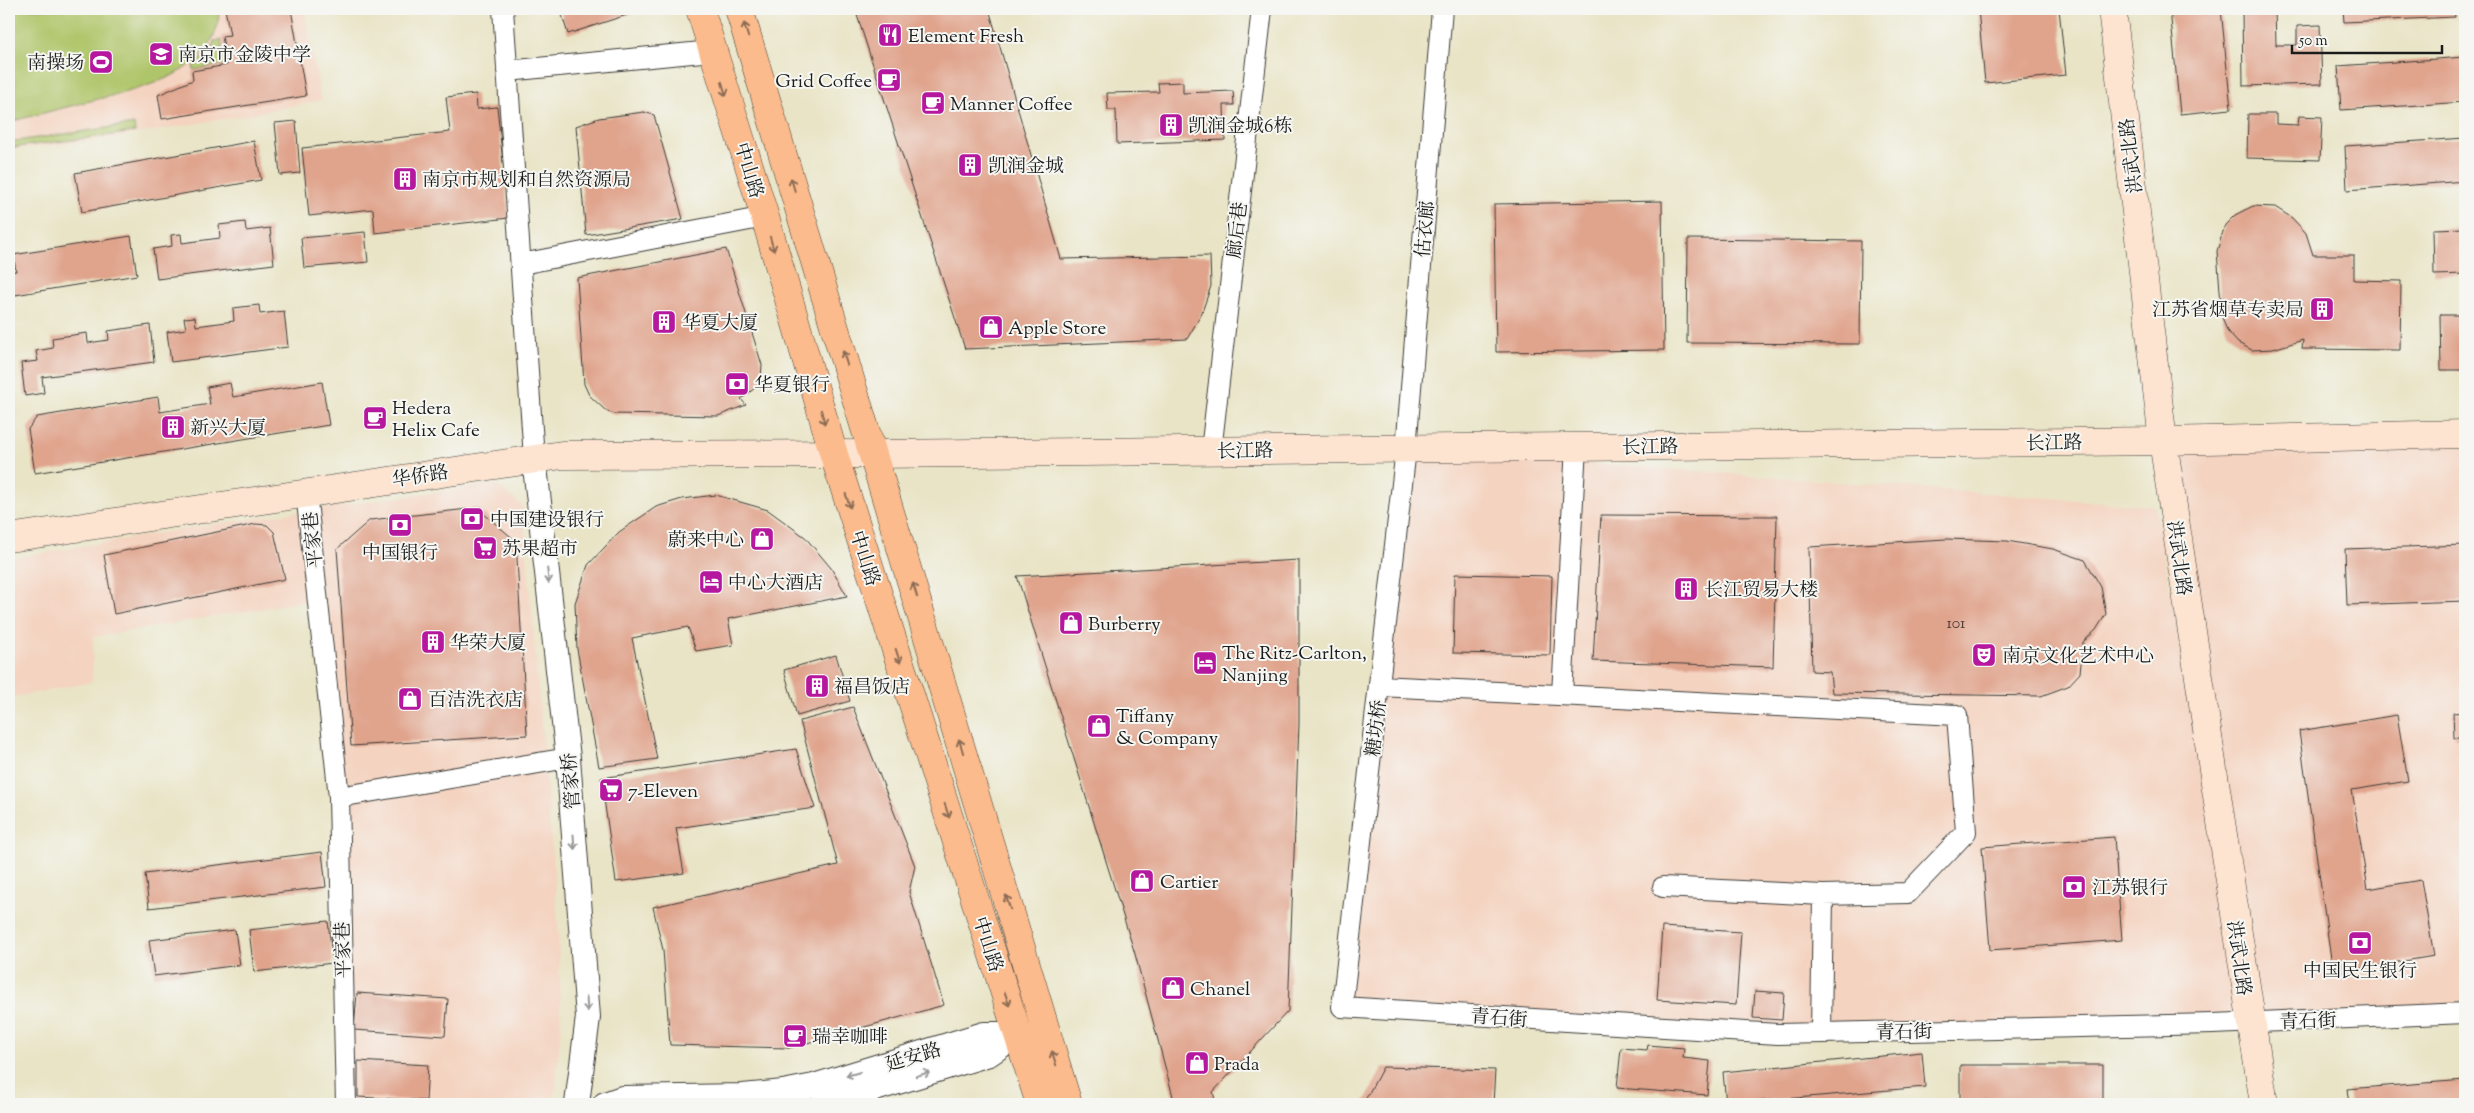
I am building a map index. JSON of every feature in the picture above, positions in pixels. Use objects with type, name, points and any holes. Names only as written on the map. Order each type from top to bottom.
[{"type":"main road","name":"中山路","points":[[700,9],[765,217],[834,455],[1040,1104]]},
{"type":"main road","name":"中山路","points":[[739,9],[1068,1104]]},
{"type":"main road","name":"洪武北路","points":[[2112,9],[2163,441],[2249,1022],[2264,1104]]},
{"type":"main road","name":"长江路","points":[[834,455],[2163,441],[2465,434]]},
{"type":"main road","name":"华侨路","points":[[9,538],[562,455],[834,455]]},
{"type":"street","points":[[503,9],[534,458]]},
{"type":"street","name":"廊后巷","points":[[1211,451],[1262,9]]},
{"type":"street","name":"估衣廊","points":[[1406,449],[1442,9]]},
{"type":"street","points":[[507,71],[712,51]]},
{"type":"street","points":[[521,264],[765,217]]},
{"type":"street","points":[[1562,694],[1576,447]]},
{"type":"street","name":"糖坊桥","points":[[1342,1007],[1406,449]]},
{"type":"street","name":"管家桥","points":[[534,458],[568,758],[588,1017],[577,1104]]},
{"type":"street","name":"平家巷","points":[[306,492],[339,797],[346,1104]]},
{"type":"street","points":[[1380,686],[1957,715],[1966,832],[1908,893],[1823,895],[1663,886]]},
{"type":"street","points":[[339,797],[568,758]]},
{"type":"street","points":[[1821,1033],[1823,895]]},
{"type":"street","name":"青石街","points":[[1342,1007],[1778,1034],[2249,1022],[2465,1013]]},
{"type":"street","name":"延安路","points":[[604,1104],[622,1098],[743,1096],[783,1092],[823,1083],[984,1034],[1018,1034]]},
{"type":"street","name":"延安路","points":[[826,1104],[988,1054],[1018,1034]]},
{"type":"shaded area","name":"南京市金陵中学","points":[[9,9],[304,9],[321,100],[242,116],[104,139],[9,150]]},
{"type":"shaded area","points":[[2465,434],[2465,1013],[1778,1034],[1342,1007],[1406,449],[2155,506],[2245,1000],[2163,441]]},
{"type":"shaded area","points":[[495,483],[523,507],[558,921],[561,1028],[554,1104],[346,1104],[339,797],[318,599],[93,637],[92,682],[9,698],[9,559],[195,527]]},
{"type":"green space","name":"南操场","points":[[9,9],[219,9],[216,31],[206,49],[192,64],[173,75],[131,91],[9,122]]},
{"type":"green space","points":[[221,40],[225,64],[194,70],[193,66],[211,50],[214,41]]},
{"type":"green space","points":[[134,124],[135,132],[9,148],[9,142]]},
{"type":"building","points":[[225,9],[291,9],[306,96],[162,119],[158,95],[193,80],[192,71],[227,65],[222,36],[230,35]]},
{"type":"building","points":[[560,9],[635,9],[636,12],[568,34]]},
{"type":"building","name":"凯润金城","points":[[855,9],[989,9],[1061,259],[1210,256],[1211,286],[1201,315],[1187,339],[965,349]]},
{"type":"building","points":[[1978,9],[2059,9],[2066,75],[1985,83]]},
{"type":"building","points":[[2170,9],[2221,9],[2231,109],[2180,114]]},
{"type":"building","points":[[2242,9],[2275,9],[2276,45],[2297,45],[2297,26],[2320,25],[2322,84],[2243,86]]},
{"type":"building","points":[[2343,9],[2454,9],[2455,17],[2344,22]]},
{"type":"building","points":[[2465,57],[2465,102],[2341,110],[2338,66]]},
{"type":"building","name":"凯润金城6栋","points":[[1183,82],[1183,93],[1233,91],[1234,105],[1224,105],[1225,140],[1117,144],[1116,110],[1108,110],[1107,93],[1159,92],[1158,83]]},
{"type":"building","name":"南京市规划和自然资源局","points":[[476,94],[477,109],[497,107],[509,218],[375,233],[373,209],[309,216],[302,148],[450,132],[446,97]]},
{"type":"building","points":[[644,112],[654,115],[683,219],[586,235],[576,126],[599,118]]},
{"type":"building","points":[[2248,114],[2276,114],[2276,124],[2298,125],[2299,116],[2322,117],[2320,160],[2247,158]]},
{"type":"building","points":[[296,121],[300,173],[280,175],[275,123]]},
{"type":"building","points":[[2465,138],[2465,181],[2347,190],[2345,146]]},
{"type":"building","points":[[254,141],[261,180],[82,212],[75,173]]},
{"type":"building","points":[[1662,201],[1664,350],[1496,352],[1494,204]]},
{"type":"building","name":"江苏省烟草专卖局","points":[[2253,206],[2275,207],[2292,218],[2306,233],[2313,255],[2354,255],[2354,280],[2401,281],[2400,350],[2302,349],[2303,340],[2273,349],[2252,350],[2238,343],[2227,331],[2222,317],[2217,251],[2225,225],[2235,215]]},
{"type":"building","points":[[245,222],[246,231],[270,228],[274,264],[157,279],[153,249],[172,246],[171,235],[181,234],[182,243],[220,238],[219,225]]},
{"type":"building","points":[[2465,228],[2465,274],[2434,275],[2433,229]]},
{"type":"building","points":[[365,232],[368,262],[304,268],[301,238]]},
{"type":"building","points":[[131,236],[137,275],[9,296],[9,272],[16,271],[13,255]]},
{"type":"building","points":[[1688,239],[1861,241],[1860,344],[1687,343]]},
{"type":"building","name":"华夏大厦","points":[[726,249],[762,365],[761,378],[755,388],[741,399],[746,405],[718,416],[614,414],[605,410],[589,395],[584,384],[577,278]]},
{"type":"building","points":[[259,305],[260,314],[284,311],[288,347],[171,362],[167,332],[186,329],[184,318],[195,317],[196,326],[234,321],[233,308]]},
{"type":"building","points":[[2440,315],[2465,315],[2465,370],[2441,370]]},
{"type":"building","points":[[150,325],[154,362],[42,377],[44,393],[25,396],[21,363],[38,361],[36,351],[53,348],[52,338],[87,333],[88,343],[109,340],[108,331]]},
{"type":"building","name":"新兴大厦","points":[[322,382],[329,425],[35,473],[28,429],[37,417],[158,397],[160,412],[210,404],[207,387],[230,383],[233,397]]},
{"type":"building","name":"中心大酒店","points":[[716,495],[768,510],[805,537],[831,568],[847,596],[728,619],[733,645],[696,651],[688,627],[632,638],[657,759],[599,767],[577,649],[575,603],[588,565],[619,532],[656,507],[682,499]]},
{"type":"building","name":"华荣大厦","points":[[477,508],[516,541],[527,735],[351,746],[337,549],[370,520]]},
{"type":"building","name":"长江贸易大楼","points":[[1601,515],[1777,516],[1773,667],[1593,661]]},
{"type":"building","points":[[256,524],[267,525],[274,532],[285,579],[114,614],[104,555]]},
{"type":"building","points":[[1946,539],[2007,541],[2053,549],[2085,560],[2101,587],[2106,614],[2096,630],[2083,642],[2080,673],[2068,686],[2041,696],[1832,693],[1830,672],[1812,671],[1809,547]]},
{"type":"building","points":[[2465,545],[2465,601],[2347,605],[2345,549]]},
{"type":"building","points":[[1299,560],[1299,723],[1288,1011],[1213,1092],[1216,1104],[1175,1104],[1135,954],[1017,576]]},
{"type":"building","points":[[1455,574],[1552,576],[1550,655],[1453,653]]},
{"type":"building","name":"福昌饭店","points":[[836,655],[850,701],[797,716],[784,670]]},
{"type":"building","points":[[853,707],[915,866],[909,892],[944,1005],[789,1048],[670,1045],[663,950],[653,907],[838,865],[800,721]]},
{"type":"building","points":[[2465,712],[2465,738],[2454,738],[2453,713]]},
{"type":"building","points":[[2397,715],[2408,781],[2352,790],[2368,889],[2421,880],[2434,956],[2333,973],[2299,731]]},
{"type":"building","points":[[796,749],[815,808],[676,828],[684,873],[616,882],[601,778]]},
{"type":"building","points":[[2114,837],[2122,940],[1990,950],[1982,847]]},
{"type":"building","points":[[322,852],[326,887],[149,908],[145,874]]},
{"type":"building","points":[[328,921],[333,963],[254,972],[249,930]]},
{"type":"building","points":[[1662,927],[1741,932],[1736,1005],[1657,1000]]},
{"type":"building","points":[[235,930],[240,965],[154,976],[149,940]]},
{"type":"building","points":[[1755,991],[1784,993],[1782,1020],[1753,1018]]},
{"type":"building","points":[[357,993],[448,999],[445,1036],[354,1030]]},
{"type":"building","points":[[1648,1045],[1684,1048],[1683,1058],[1710,1061],[1707,1095],[1617,1088],[1621,1048],[1647,1050]]},
{"type":"building","points":[[1922,1052],[1925,1087],[1726,1104],[1723,1072]]},
{"type":"building","points":[[358,1061],[428,1065],[426,1101],[358,1097]]},
{"type":"building","points":[[1960,1065],[2103,1065],[2103,1104],[1960,1104]]},
{"type":"building","points":[[1383,1067],[1495,1070],[1493,1104],[1363,1104]]},
{"type":"building","points":[[2465,1080],[2465,1104],[2349,1104],[2347,1089]]},
{"type":"place","name":"Element Fresh","points":[[890,35]]},
{"type":"place","name":"南京市金陵中学","points":[[161,54]]},
{"type":"place","name":"南操场","points":[[101,62]]},
{"type":"place","name":"Grid Coffee","points":[[889,80]]},
{"type":"place","name":"Manner Coffee","points":[[933,103]]},
{"type":"place","name":"凯润金城6栋","points":[[1171,125]]},
{"type":"place","name":"凯润金城","points":[[970,165]]},
{"type":"place","name":"南京市规划和自然资源局","points":[[405,179]]},
{"type":"place","name":"江苏省烟草专卖局","points":[[2322,309]]},
{"type":"place","name":"华夏大厦","points":[[664,322]]},
{"type":"place","name":"Apple Store","points":[[991,327]]},
{"type":"place","name":"华夏银行","points":[[737,384]]},
{"type":"place","name":"Hedera Helix Cafe","points":[[375,418]]},
{"type":"place","name":"新兴大厦","points":[[173,427]]},
{"type":"place","name":"中国建设银行","points":[[472,519]]},
{"type":"place","name":"中国银行","points":[[400,525]]},
{"type":"place","name":"蔚来中心","points":[[762,539]]},
{"type":"place","name":"苏果超市","points":[[485,548]]},
{"type":"place","name":"中心大酒店","points":[[711,582]]},
{"type":"place","name":"长江贸易大楼","points":[[1686,589]]},
{"type":"place","name":"Burberry","points":[[1071,623]]},
{"type":"place","name":"华荣大厦","points":[[433,642]]},
{"type":"place","name":"南京文化艺术中心","points":[[1984,655]]},
{"type":"place","name":"The Ritz-Carlton, Nanjing","points":[[1205,663]]},
{"type":"place","name":"福昌饭店","points":[[817,686]]},
{"type":"place","name":"百洁洗衣店","points":[[410,699]]},
{"type":"place","name":"Tiffany & Company","points":[[1099,726]]},
{"type":"place","name":"7-Eleven","points":[[611,790]]},
{"type":"place","name":"Cartier","points":[[1142,881]]},
{"type":"place","name":"江苏银行","points":[[2074,887]]},
{"type":"place","name":"中国民生银行","points":[[2360,943]]},
{"type":"place","name":"Chanel","points":[[1173,988]]},
{"type":"place","name":"瑞幸咖啡","points":[[795,1036]]},
{"type":"place","name":"Prada","points":[[1197,1063]]}]
